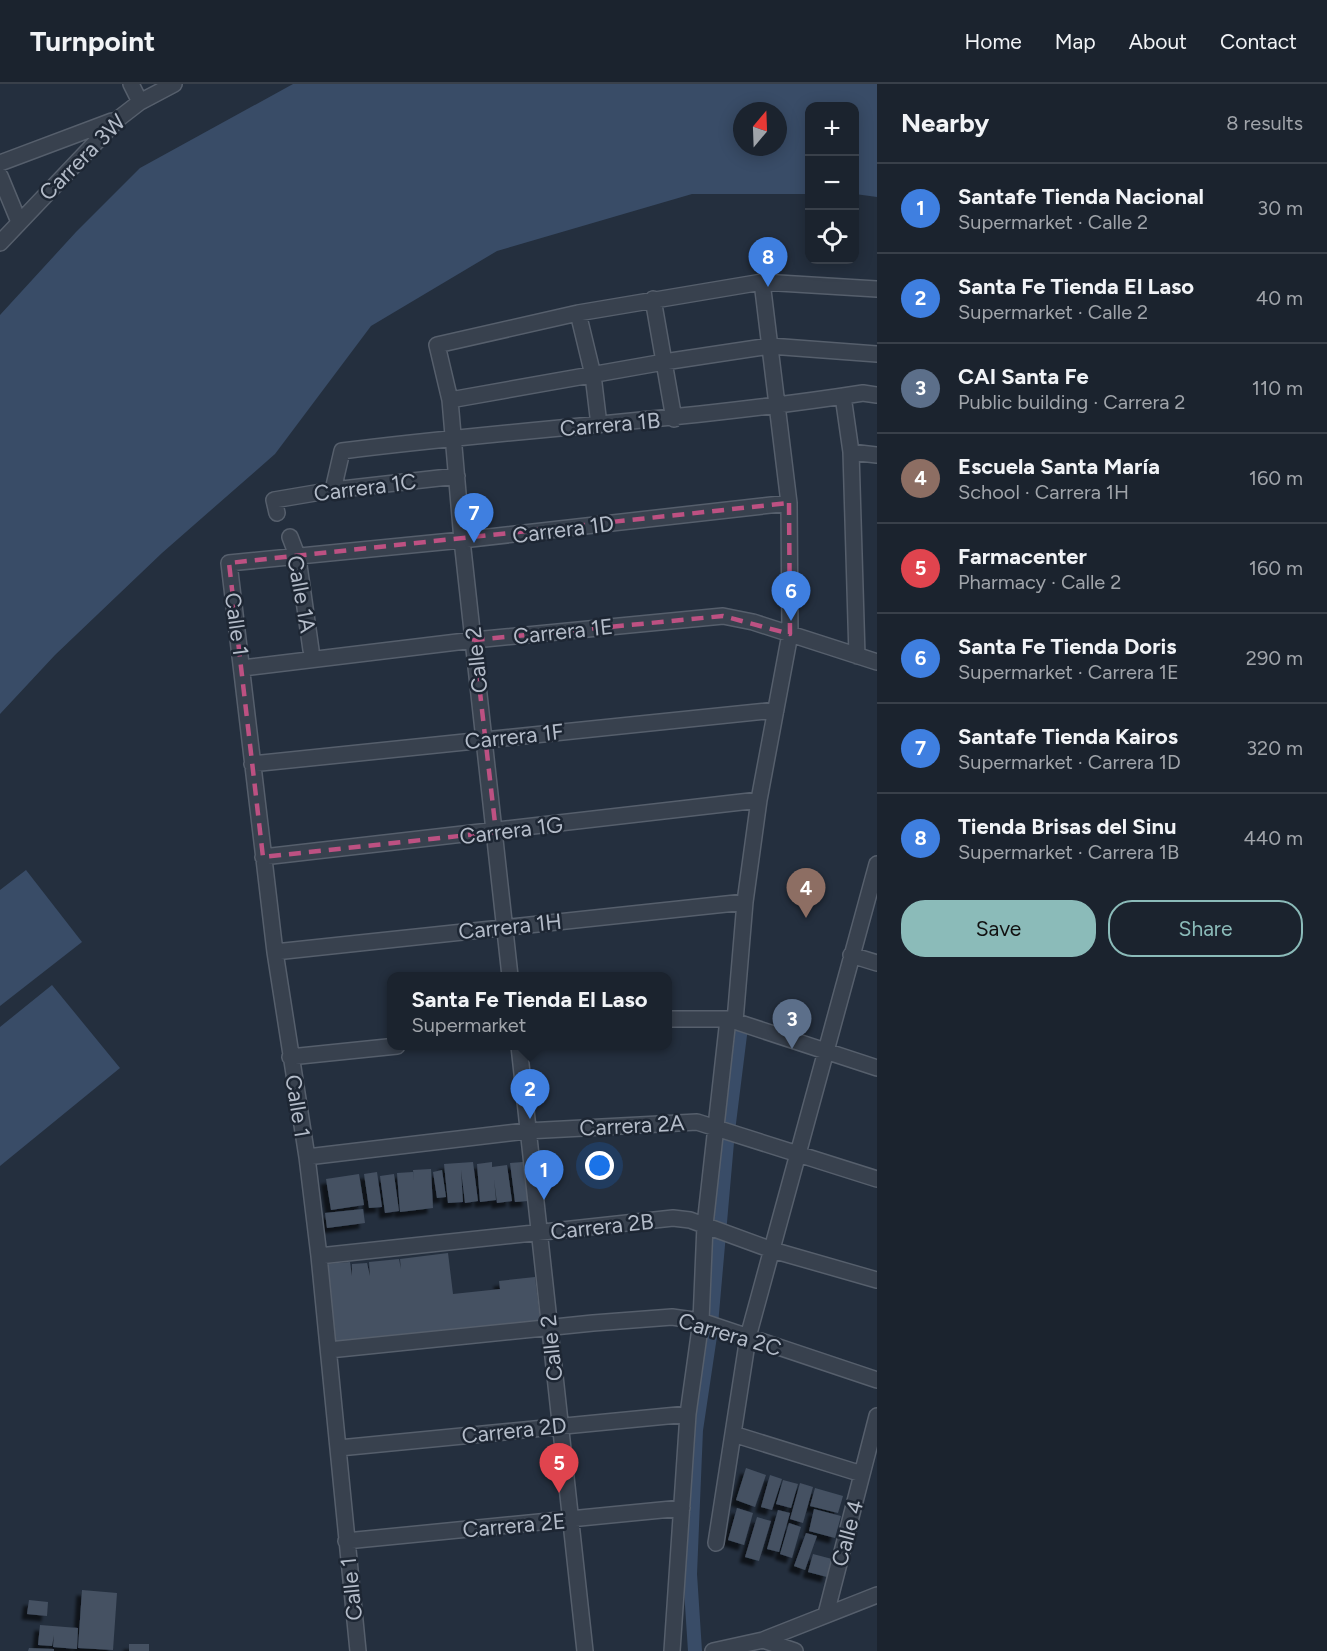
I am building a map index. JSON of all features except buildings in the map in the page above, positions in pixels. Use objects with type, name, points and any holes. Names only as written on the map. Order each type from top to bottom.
[{"type":"street","points":[[131,84],[140,102]]},
{"type":"street","name":"Carrera 3W","points":[[0,243],[117,119],[140,102],[174,84]]},
{"type":"street","points":[[0,163],[117,119]]},
{"type":"street","points":[[0,176],[19,222]]},
{"type":"street","points":[[672,1651],[688,1414],[703,1322],[708,1226],[717,1126],[736,1021],[746,902],[759,800],[790,634],[789,503],[762,282]]},
{"type":"street","points":[[599,425],[593,375],[578,313],[762,282],[877,289]]},
{"type":"street","points":[[654,299],[674,419]]},
{"type":"street","name":"Calle 2","points":[[509,972],[503,926],[496,832],[483,738],[462,540],[450,400],[437,345],[578,313]]},
{"type":"street","points":[[450,400],[664,362],[770,346],[877,354]]},
{"type":"street","name":"Carrera 1B","points":[[333,490],[342,451],[453,437],[674,419],[777,403],[863,393],[877,395]]},
{"type":"street","points":[[843,396],[851,452],[857,657]]},
{"type":"street","points":[[851,452],[877,455]]},
{"type":"street","name":"Carrera 1C","points":[[275,507],[333,490],[457,476]]},
{"type":"street","name":"Carrera 1D","points":[[229,562],[298,558],[789,503]]},
{"type":"street","name":"Calle 1A","points":[[290,537],[298,558],[312,650]]},
{"type":"street","name":"Calle 1","points":[[229,562],[275,952],[307,1157],[319,1256],[358,1651]]},
{"type":"street","name":"Carrera 1E","points":[[243,668],[474,640],[723,616],[753,621],[877,662]]},
{"type":"street","name":"Carrera 1F","points":[[252,764],[483,738],[776,710]]},
{"type":"street","name":"Carrera 1G","points":[[263,857],[759,800]]},
{"type":"street","points":[[716,1543],[748,1336],[877,864]]},
{"type":"street","name":"Carrera 1H","points":[[275,952],[746,902]]},
{"type":"street","points":[[851,955],[877,963]]},
{"type":"street","points":[[672,1019],[736,1021],[877,1068]]},
{"type":"street","points":[[290,1058],[387,1047]]},
{"type":"street","name":"Calle 2","points":[[519,1050],[526,1131],[585,1651]]},
{"type":"street","name":"Carrera 2A","points":[[307,1157],[526,1131],[662,1122],[698,1122],[717,1126],[798,1155],[877,1179]]},
{"type":"street","name":"Carrera 2B","points":[[319,1256],[673,1218],[708,1226],[772,1250],[877,1280]]},
{"type":"street","name":"Carrera 2C","points":[[329,1350],[548,1326],[672,1317],[703,1322],[877,1380]]},
{"type":"street","name":"Carrera 2D","points":[[339,1448],[688,1414]]},
{"type":"street","name":"Calle 4","points":[[826,1614],[877,1416]]},
{"type":"street","points":[[733,1434],[862,1474]]},
{"type":"street","name":"Carrera 2E","points":[[346,1541],[682,1508]]},
{"type":"street","points":[[713,1651],[763,1640],[877,1595]]},
{"type":"street","points":[[763,1640],[795,1651]]},
{"type":"highlighted area","points":[[789,503],[790,634],[723,616],[474,640],[496,832],[263,857],[229,563]]},
{"type":"water","points":[[293,84],[877,84],[877,197],[859,195],[859,102],[805,102],[805,194],[692,194],[497,251],[371,326],[275,454],[162,553],[55,655],[0,714],[0,315],[76,232],[140,168]]},
{"type":"water","points":[[26,870],[82,942],[0,1006],[0,890]]},
{"type":"water","points":[[52,985],[120,1068],[0,1166],[0,1027]]},
{"type":"waterway","points":[[695,1651],[690,1574],[696,1430],[710,1336],[728,1131],[741,1027]]},
{"type":"place","name":"Tienda Brisas del Sinu","points":[[768,287]]},
{"type":"place","name":"Santafe Tienda Kairos","points":[[474,543]]},
{"type":"place","name":"Santa Fe Tienda Doris","points":[[791,621]]},
{"type":"place","name":"Escuela Santa María","points":[[806,918]]},
{"type":"place","name":"CAI Santa Fe","points":[[792,1049]]},
{"type":"place","name":"Santa Fe Tienda El Laso","points":[[530,1119]]},
{"type":"place","name":"Santafe Tienda Nacional","points":[[544,1200]]},
{"type":"place","name":"Farmacenter","points":[[559,1493]]}]
